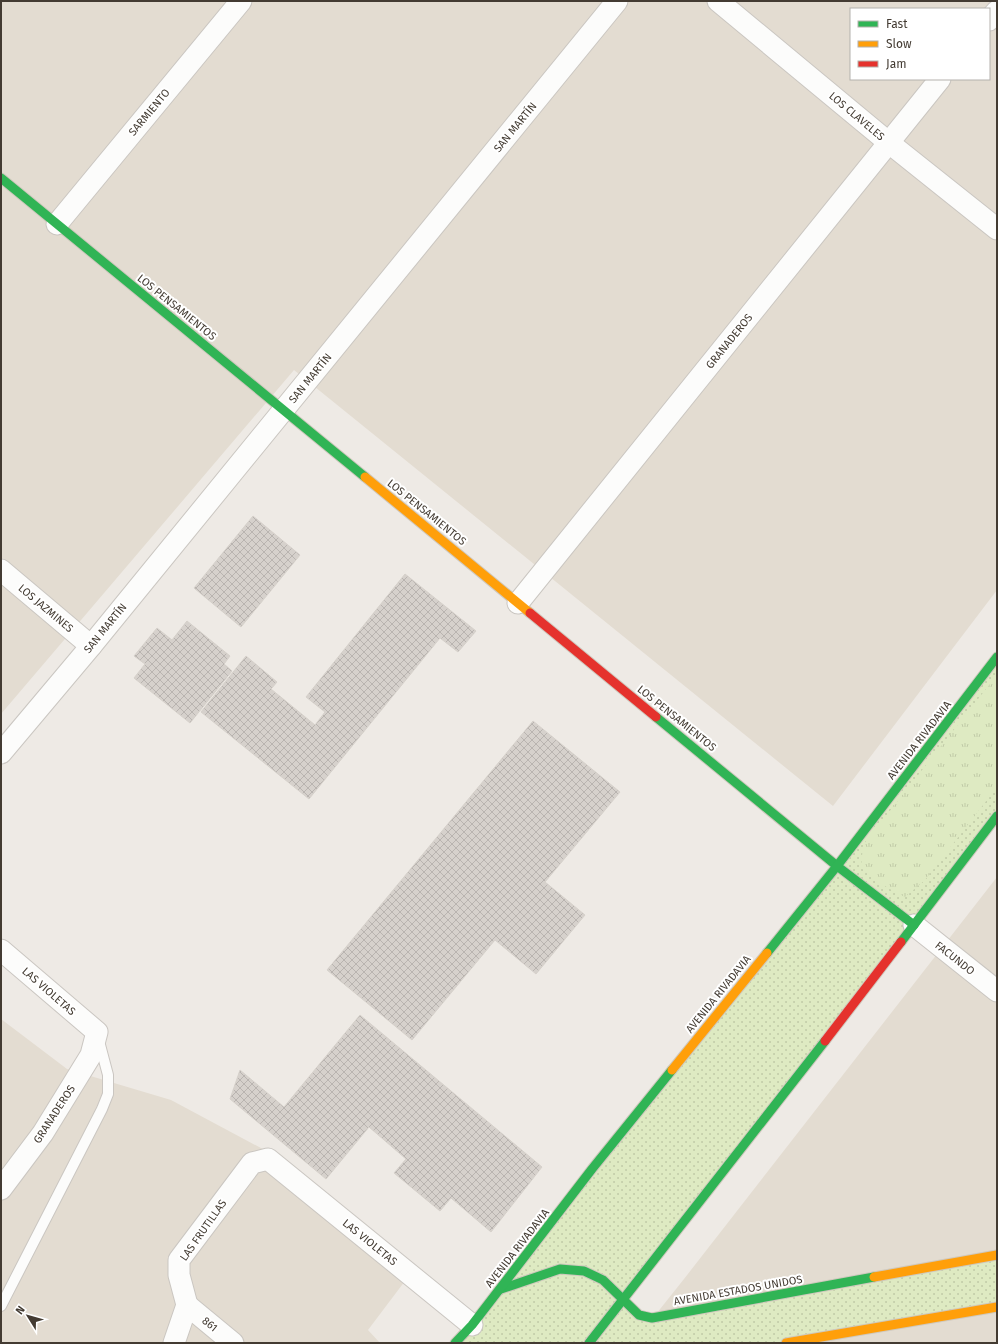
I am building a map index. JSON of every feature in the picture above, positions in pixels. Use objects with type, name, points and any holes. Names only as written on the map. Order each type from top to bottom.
[{"type":"main road","name":"LOS PENSAMIENTOS","points":[[1,178],[837,866],[914,925]]},
{"type":"main road","name":"AVENIDA RIVADAVIA","points":[[455,1343],[473,1331],[501,1288],[592,1169],[837,866],[997,657]]},
{"type":"main road","points":[[589,1343],[997,816]]},
{"type":"main road","name":"AVENIDA ESTADOS UNIDOS","points":[[501,1288],[560,1269],[584,1271],[603,1280],[639,1315],[652,1318],[997,1255]]},
{"type":"main road","points":[[786,1343],[997,1307]]},
{"type":"street","name":"SARMIENTO","points":[[57,224],[241,1]]},
{"type":"street","name":"SAN MARTÍN","points":[[1,753],[91,646],[617,1]]},
{"type":"street","name":"LOS CLAVELES","points":[[718,1],[888,142],[997,229]]},
{"type":"street","points":[[990,19],[997,10]]},
{"type":"street","name":"GRANADEROS","points":[[518,603],[939,80]]},
{"type":"street","name":"LOS JAZMINES","points":[[1,570],[91,646]]},
{"type":"street","name":"FACUNDO","points":[[914,925],[997,991]]},
{"type":"street","name":"LAS VIOLETAS","points":[[1,950],[97,1032]]},
{"type":"street","name":"GRANADEROS","points":[[1,1189],[44,1132],[91,1055],[97,1032]]},
{"type":"street","name":"LAS VIOLETAS","points":[[268,1159],[473,1331]]},
{"type":"street","name":"LAS FRUTILLAS","points":[[187,1305],[179,1275],[179,1260],[252,1163],[268,1159]]},
{"type":"street","points":[[174,1343],[187,1305]]},
{"type":"street","name":"861","points":[[187,1305],[233,1343]]},
{"type":"lane","points":[[1,1306],[102,1110],[108,1094],[108,1075],[97,1032]]},
{"type":"shaded area","points":[[1,1],[997,1],[997,590],[833,806],[294,370],[1,714]]},
{"type":"shaded area","points":[[997,877],[997,1343],[633,1343],[684,1279]]},
{"type":"shaded area","points":[[1,1019],[67,1069],[171,1100],[274,1155],[411,1273],[368,1330],[380,1343],[1,1343]]},
{"type":"green space","points":[[997,657],[997,816],[622,1299],[639,1315],[997,1255],[997,1307],[786,1343],[455,1343]]},
{"type":"green space","points":[[997,675],[997,787],[925,880],[905,897],[888,888],[861,868],[863,845]]},
{"type":"building","points":[[253,516],[300,555],[241,627],[194,588]]},
{"type":"building","points":[[405,574],[476,631],[458,652],[440,638],[309,799],[201,712],[246,656],[277,682],[271,689],[315,725],[325,712],[306,697]]},
{"type":"building","points":[[187,621],[230,656],[224,664],[232,671],[190,723],[134,678],[145,664],[134,656],[157,628],[172,640]]},
{"type":"building","points":[[533,721],[620,792],[545,882],[585,915],[536,974],[495,940],[412,1040],[327,970]]},
{"type":"building","points":[[360,1015],[542,1167],[491,1232],[451,1198],[440,1211],[394,1173],[406,1159],[369,1127],[326,1179],[230,1099],[240,1070],[284,1107]]},
{"type":"traffic: fast","points":[[1,178],[365,477]]},
{"type":"traffic: fast","points":[[767,953],[837,866],[997,657]]},
{"type":"traffic: fast","points":[[656,717],[837,866],[914,925]]},
{"type":"traffic: fast","points":[[901,942],[997,816]]},
{"type":"traffic: fast","points":[[589,1343],[825,1041]]},
{"type":"traffic: fast","points":[[455,1343],[472,1325],[592,1169],[672,1070]]},
{"type":"traffic: fast","points":[[501,1289],[560,1269],[584,1271],[603,1280],[639,1315],[652,1318],[874,1277]]},
{"type":"traffic: slow","points":[[365,477],[530,613]]},
{"type":"traffic: slow","points":[[672,1070],[767,953]]},
{"type":"traffic: slow","points":[[874,1277],[997,1255]]},
{"type":"traffic: slow","points":[[786,1343],[997,1307]]},
{"type":"traffic: jam","points":[[530,613],[656,717]]},
{"type":"traffic: jam","points":[[825,1041],[901,942]]}]
